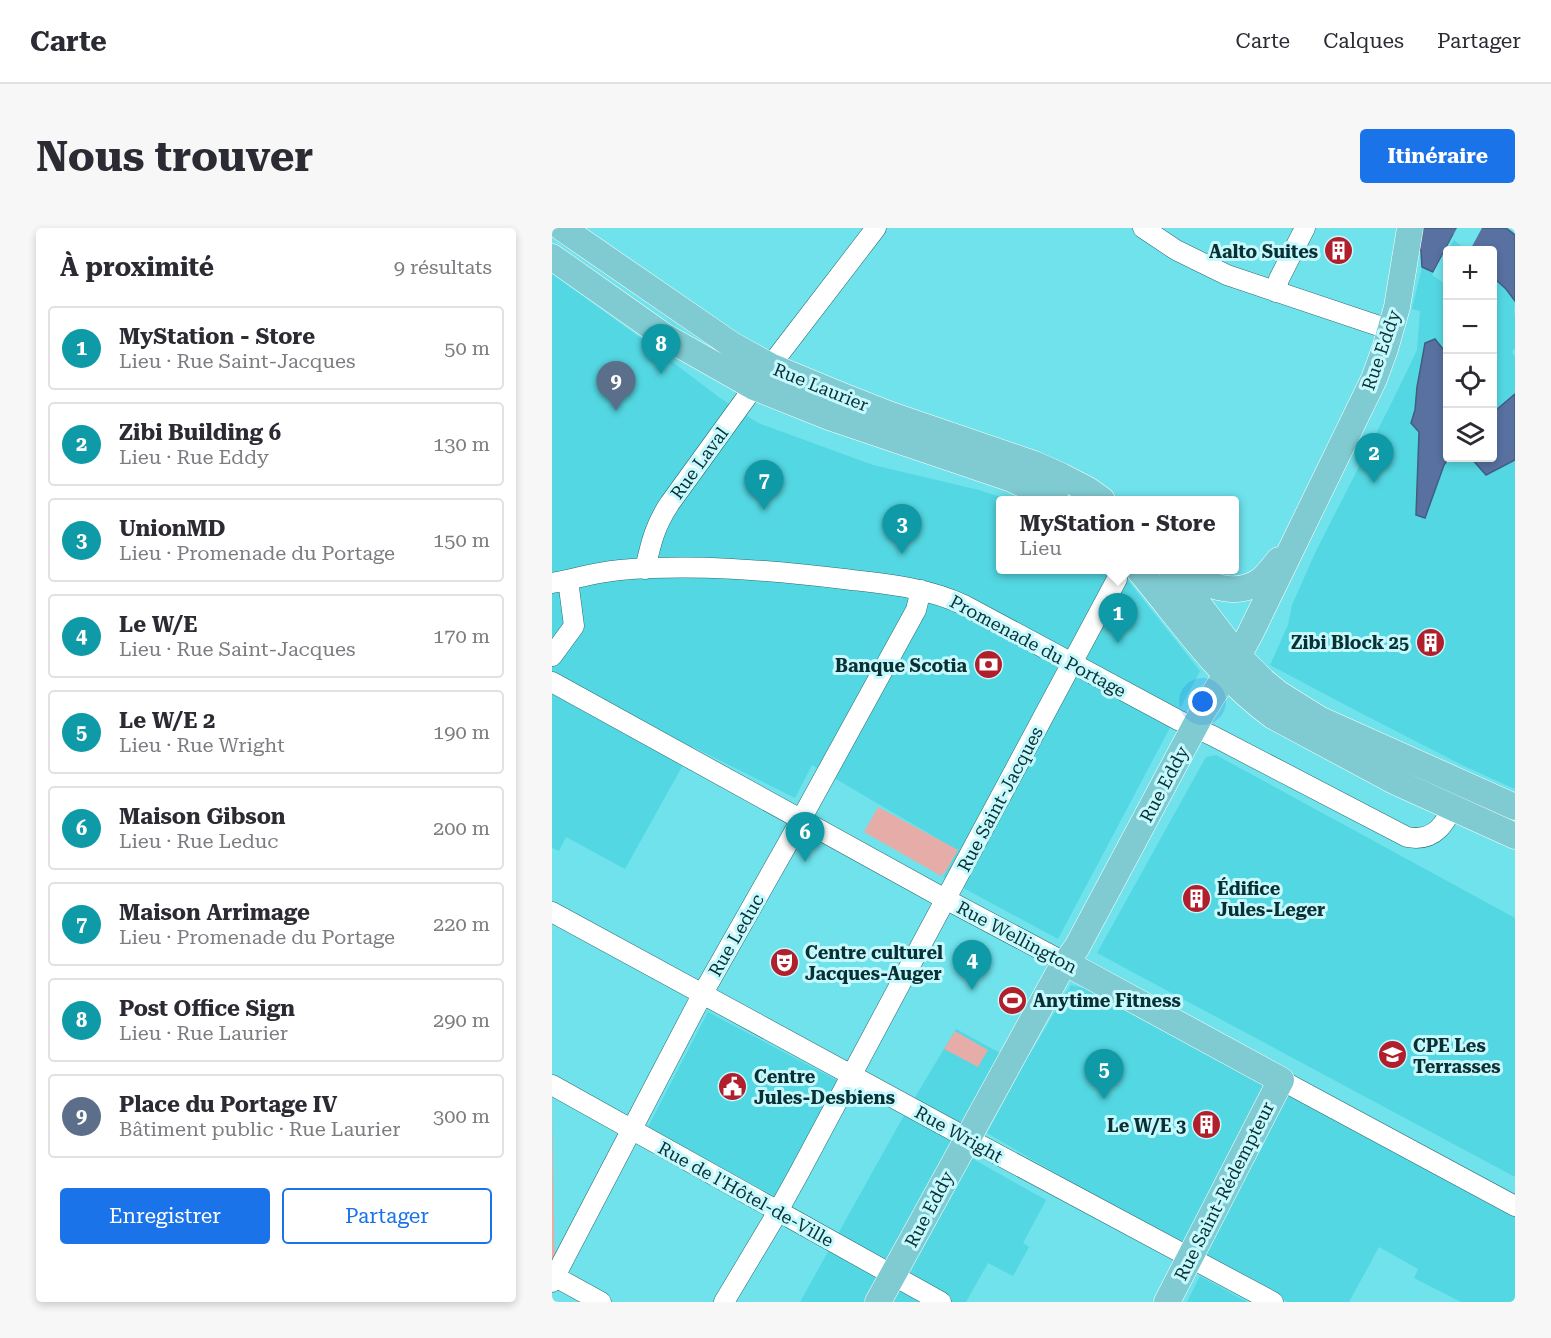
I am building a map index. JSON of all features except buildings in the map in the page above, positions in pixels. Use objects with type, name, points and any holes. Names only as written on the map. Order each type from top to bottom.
[{"type":"main road","name":"Rue Laurier","points":[[562,228],[732,345],[770,366],[891,415],[1034,464],[1088,490],[1096,496]]},
{"type":"main road","name":"Rue Eddy","points":[[878,1302],[1058,974],[1082,937],[1195,727],[1250,634],[1374,379],[1397,307],[1408,238]]},
{"type":"main road","name":"Rue Laurier","points":[[552,257],[664,336],[754,387],[829,417],[1012,479],[1046,496]]},
{"type":"main road","points":[[691,296],[711,312],[732,345]]},
{"type":"main road","points":[[1190,574],[1215,587],[1229,589],[1248,586],[1262,579],[1295,541]]},
{"type":"main road","points":[[1128,574],[1232,665]]},
{"type":"main road","points":[[1175,574],[1260,707],[1273,716],[1396,782],[1515,807]]},
{"type":"main road","points":[[1458,796],[1515,836]]},
{"type":"main road","name":"Rue Wellington","points":[[1066,963],[1281,1080]]},
{"type":"main road","name":"Rue Saint-Rédempteur","points":[[1167,1302],[1281,1080]]},
{"type":"street","name":"Rue Laval","points":[[645,568],[654,534],[663,513],[754,387],[876,228]]},
{"type":"street","points":[[1143,228],[1176,250],[1227,276],[1391,330]]},
{"type":"street","points":[[1276,292],[1305,228]]},
{"type":"street","name":"Promenade du Portage","points":[[560,582],[645,568],[721,567],[800,574],[921,590],[941,595],[964,605],[1178,720],[1407,837],[1417,839],[1432,834],[1447,820],[1458,796]]},
{"type":"street","name":"Rue Saint-Jacques","points":[[724,1302],[852,1075],[1072,664],[1128,574]]},
{"type":"street","points":[[552,656],[574,626],[560,582]]},
{"type":"street","name":"Rue Leduc","points":[[553,1278],[703,993],[916,610],[921,590]]},
{"type":"street","name":"Rue Wellington","points":[[552,682],[1066,963]]},
{"type":"street","name":"Rue Wright","points":[[552,912],[1273,1302]]},
{"type":"street","name":"Rue Wellington","points":[[1281,1080],[1515,1206]]},
{"type":"street","name":"Rue de l'Hôtel-de-Ville","points":[[552,1085],[941,1302]]},
{"type":"street","points":[[553,1278],[601,1302]]},
{"type":"shaded area","points":[[1408,228],[1506,228],[1515,235],[1515,301],[1497,281],[1497,246],[1466,246],[1453,235],[1447,246],[1443,246],[1443,254],[1433,272],[1422,267],[1421,251]]},
{"type":"shaded area","points":[[1453,235],[1466,246],[1448,246]]},
{"type":"shaded area","points":[[1443,252],[1443,462],[1475,462],[1486,475],[1515,460],[1515,789],[1464,766],[1270,665],[1288,625],[1292,605],[1316,551],[1417,350],[1420,311],[1412,309],[1422,267]]},
{"type":"shaded area","points":[[552,274],[720,398],[758,423],[873,465],[998,496],[996,574],[1120,574],[1200,671],[1058,939],[943,877],[957,850],[812,765],[795,798],[693,747],[625,869],[566,837],[559,851],[552,848]]},
{"type":"shaded area","points":[[1497,281],[1515,301],[1515,348],[1512,352],[1515,357],[1515,394],[1497,409]]},
{"type":"shaded area","points":[[1435,339],[1443,349],[1443,462],[1446,462],[1425,518],[1416,515],[1419,432],[1411,423],[1425,343]]},
{"type":"shaded area","points":[[1515,394],[1515,460],[1486,475],[1475,462],[1497,462],[1497,409]]},
{"type":"shaded area","points":[[1216,755],[1515,918],[1515,1177],[1097,953],[1206,757]]},
{"type":"shaded area","points":[[878,807],[958,850],[941,876],[864,832]]},
{"type":"shaded area","points":[[1071,985],[1084,988],[1191,1039],[1515,1214],[1515,1302],[1461,1302],[1414,1278],[1418,1269],[1379,1247],[1349,1302],[1288,1302],[1188,1250],[987,1133],[1025,1062]]},
{"type":"shaded area","points":[[708,1012],[840,1082],[776,1197],[648,1127]]},
{"type":"shaded area","points":[[956,1029],[1002,1054],[950,1146],[1046,1200],[1023,1243],[1029,1247],[1013,1276],[988,1263],[966,1302],[800,1302],[902,1119]]},
{"type":"shaded area","points":[[955,1031],[988,1050],[978,1067],[944,1049]]},
{"type":"shaded area","points":[[552,1103],[555,1276],[552,1275]]},
{"type":"shaded area","points":[[1200,1276],[1247,1302],[1187,1302]]},
{"type":"pier","points":[[1457,228],[1482,228],[1472,246],[1461,246],[1454,240],[1450,246],[1447,246]]},
{"type":"pier","points":[[1443,254],[1443,282],[1432,275]]},
{"type":"place","name":"Aalto Suites","points":[[1339,251]]},
{"type":"place","name":"Post Office Sign","points":[[661,374]]},
{"type":"place","name":"Place du Portage IV","points":[[616,411]]},
{"type":"place","name":"Zibi Building 6","points":[[1374,483]]},
{"type":"place","name":"Maison Arrimage","points":[[764,510]]},
{"type":"place","name":"UnionMD","points":[[902,554]]},
{"type":"place","name":"Zibi Block 25","points":[[1430,642]]},
{"type":"place","name":"MyStation - Store","points":[[1118,643]]},
{"type":"place","name":"Banque Scotia","points":[[988,665]]},
{"type":"place","name":"Maison Gibson","points":[[805,862]]},
{"type":"place","name":"Édifice Jules-Leger","points":[[1196,898]]},
{"type":"place","name":"Centre culturel Jacques-Auger","points":[[784,962]]},
{"type":"place","name":"Le W/E","points":[[972,990]]},
{"type":"place","name":"Anytime Fitness","points":[[1012,1000]]},
{"type":"place","name":"CPE Les Terrasses","points":[[1392,1055]]},
{"type":"place","name":"Centre Jules-Desbiens","points":[[733,1086]]},
{"type":"place","name":"Le W/E 2","points":[[1104,1099]]},
{"type":"place","name":"Le W/E 3","points":[[1207,1125]]}]
